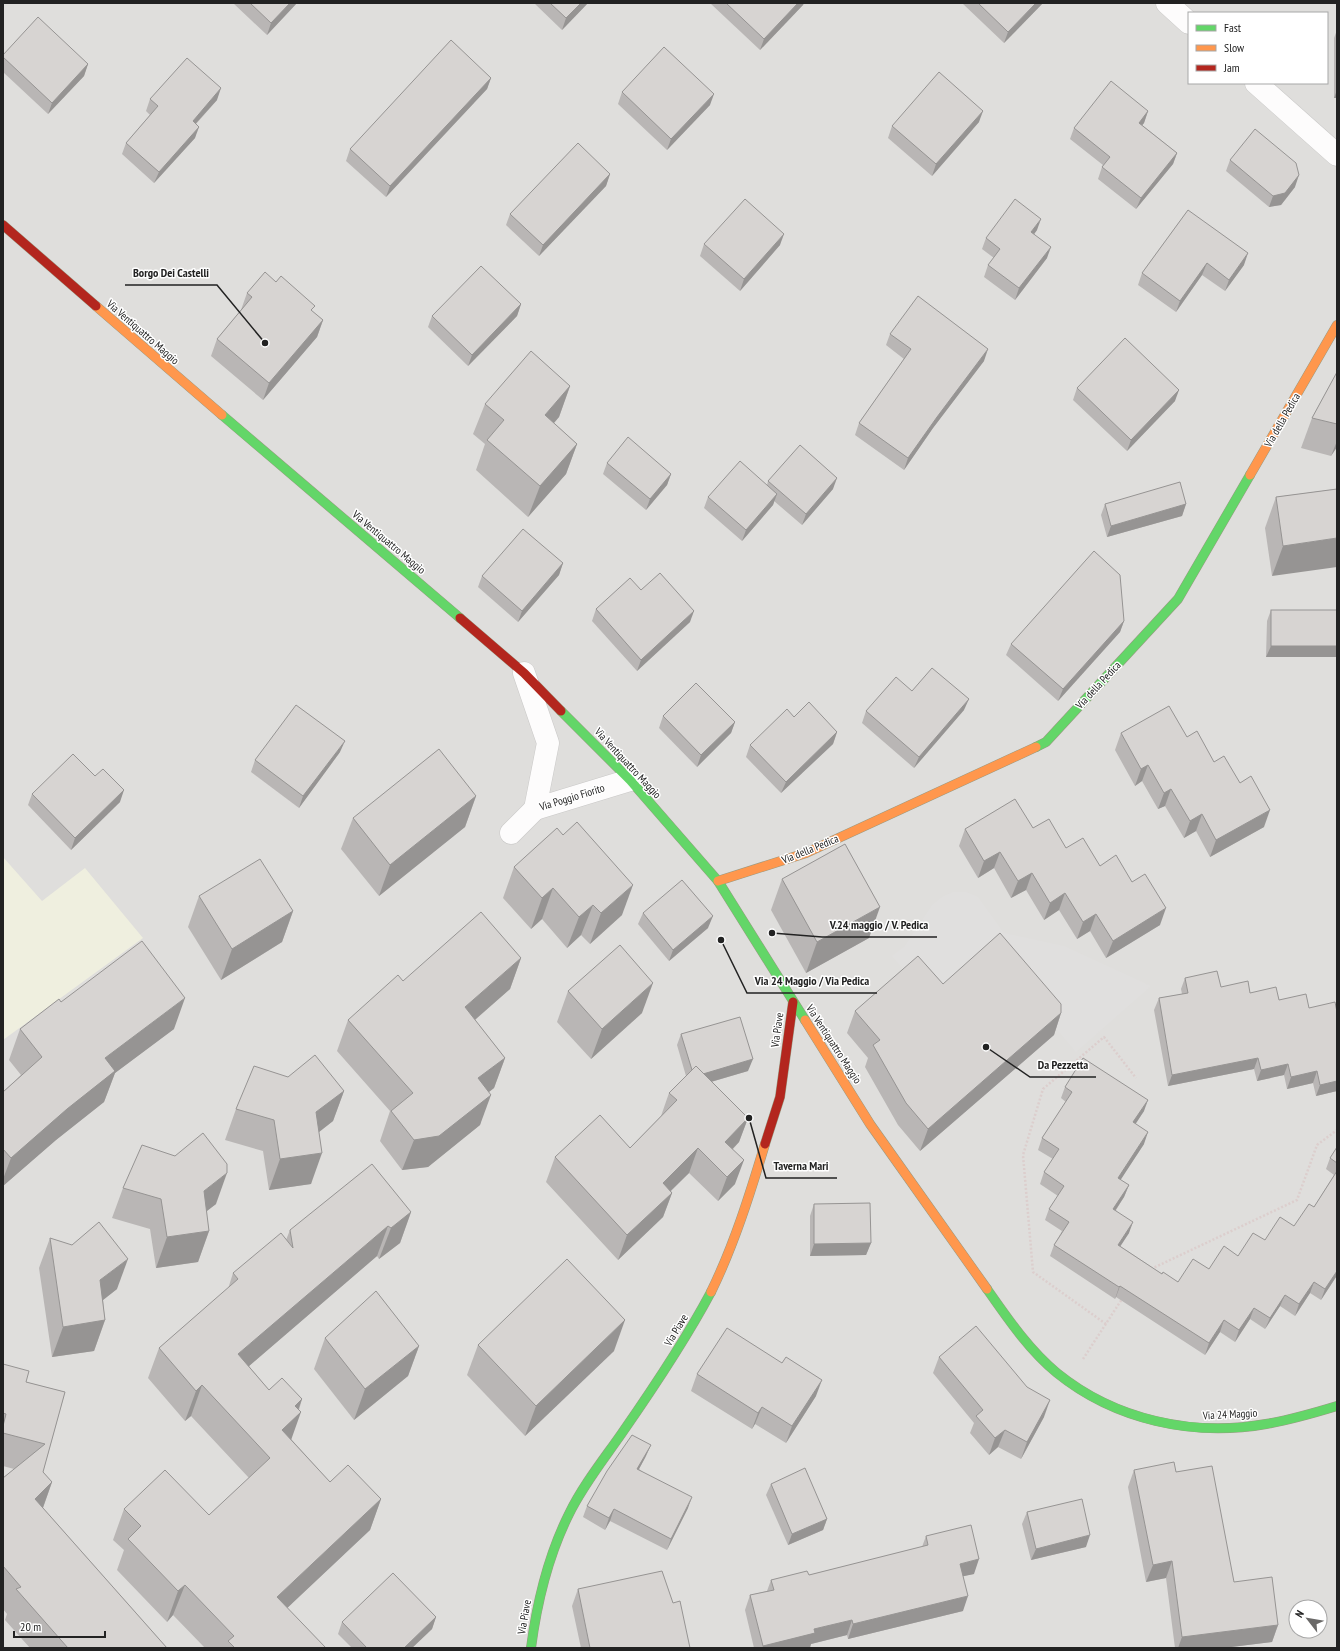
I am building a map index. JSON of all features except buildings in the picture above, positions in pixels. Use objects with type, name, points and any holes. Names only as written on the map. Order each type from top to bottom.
[{"type":"main road","name":"Via Ventiquattro Maggio","points":[[3,225],[103,314],[524,673],[630,780],[718,881],[870,1124],[1019,1333],[1058,1373],[1089,1394],[1124,1412]]},
{"type":"main road","name":"Via della Pedica","points":[[718,881],[806,853],[1046,742],[1178,599],[1337,325]]},
{"type":"main road","name":"Via Piave","points":[[531,1648],[535,1616],[545,1576],[560,1533],[569,1513],[582,1490],[667,1368],[696,1320],[722,1269],[749,1196],[780,1097],[793,1002]]},
{"type":"main road","name":"Via 24 Maggio","points":[[1124,1412],[1160,1423],[1179,1426],[1197,1428],[1235,1428],[1305,1416],[1337,1406]]},
{"type":"street","points":[[1167,3],[1188,22]]},
{"type":"street","points":[[1257,84],[1337,155]]},
{"type":"street","name":"Via Poggio Fiorito","points":[[524,673],[548,743],[535,809],[630,780]]},
{"type":"street","points":[[511,833],[535,809]]},
{"type":"path","points":[[1106,1324],[1033,1272],[1023,1155],[1043,1088],[1104,1037],[1136,1078]]},
{"type":"path","points":[[1151,1269],[1297,1200],[1318,1145],[1337,1130]]},
{"type":"path","points":[[1094,1341],[1125,1294]]},
{"type":"shaded area","points":[[3,3],[1337,3],[1337,1648],[3,1648]]},
{"type":"shaded area","points":[[953,892],[966,892],[978,897],[1004,933],[1064,946],[1151,986],[1076,1052],[993,955],[935,1005],[892,956],[904,947],[932,905],[942,897]]},
{"type":"green space","points":[[3,857],[42,901],[85,868],[143,938],[3,1040]]},
{"type":"traffic: fast","points":[[222,415],[460,618]]},
{"type":"traffic: fast","points":[[1036,747],[1046,742],[1178,599],[1250,475]]},
{"type":"traffic: fast","points":[[561,711],[630,780],[718,881],[805,1020]]},
{"type":"traffic: fast","points":[[987,1289],[1028,1344],[1057,1373],[1104,1403],[1129,1413],[1156,1421],[1183,1426],[1211,1428],[1266,1424],[1311,1414],[1337,1406]]},
{"type":"traffic: fast","points":[[531,1648],[544,1580],[555,1546],[569,1514],[587,1482],[669,1364],[711,1292]]},
{"type":"traffic: slow","points":[[96,306],[222,415]]},
{"type":"traffic: slow","points":[[1250,475],[1337,325]]},
{"type":"traffic: slow","points":[[718,881],[806,853],[1036,747]]},
{"type":"traffic: slow","points":[[805,1020],[870,1124],[987,1289]]},
{"type":"traffic: slow","points":[[711,1292],[734,1238],[765,1144]]},
{"type":"traffic: jam","points":[[3,225],[96,306]]},
{"type":"traffic: jam","points":[[460,618],[524,673],[561,711]]},
{"type":"traffic: jam","points":[[765,1144],[780,1097],[793,1002]]},
{"type":"place","name":"Borgo Dei Castelli","points":[[265,343]]},
{"type":"place","name":"V.24 maggio / V. Pedica","points":[[772,933]]},
{"type":"place","name":"Via 24 Maggio / Via Pedica","points":[[721,940]]},
{"type":"place","name":"Da Pezzetta","points":[[986,1047]]},
{"type":"place","name":"Taverna Mari","points":[[749,1118]]}]
